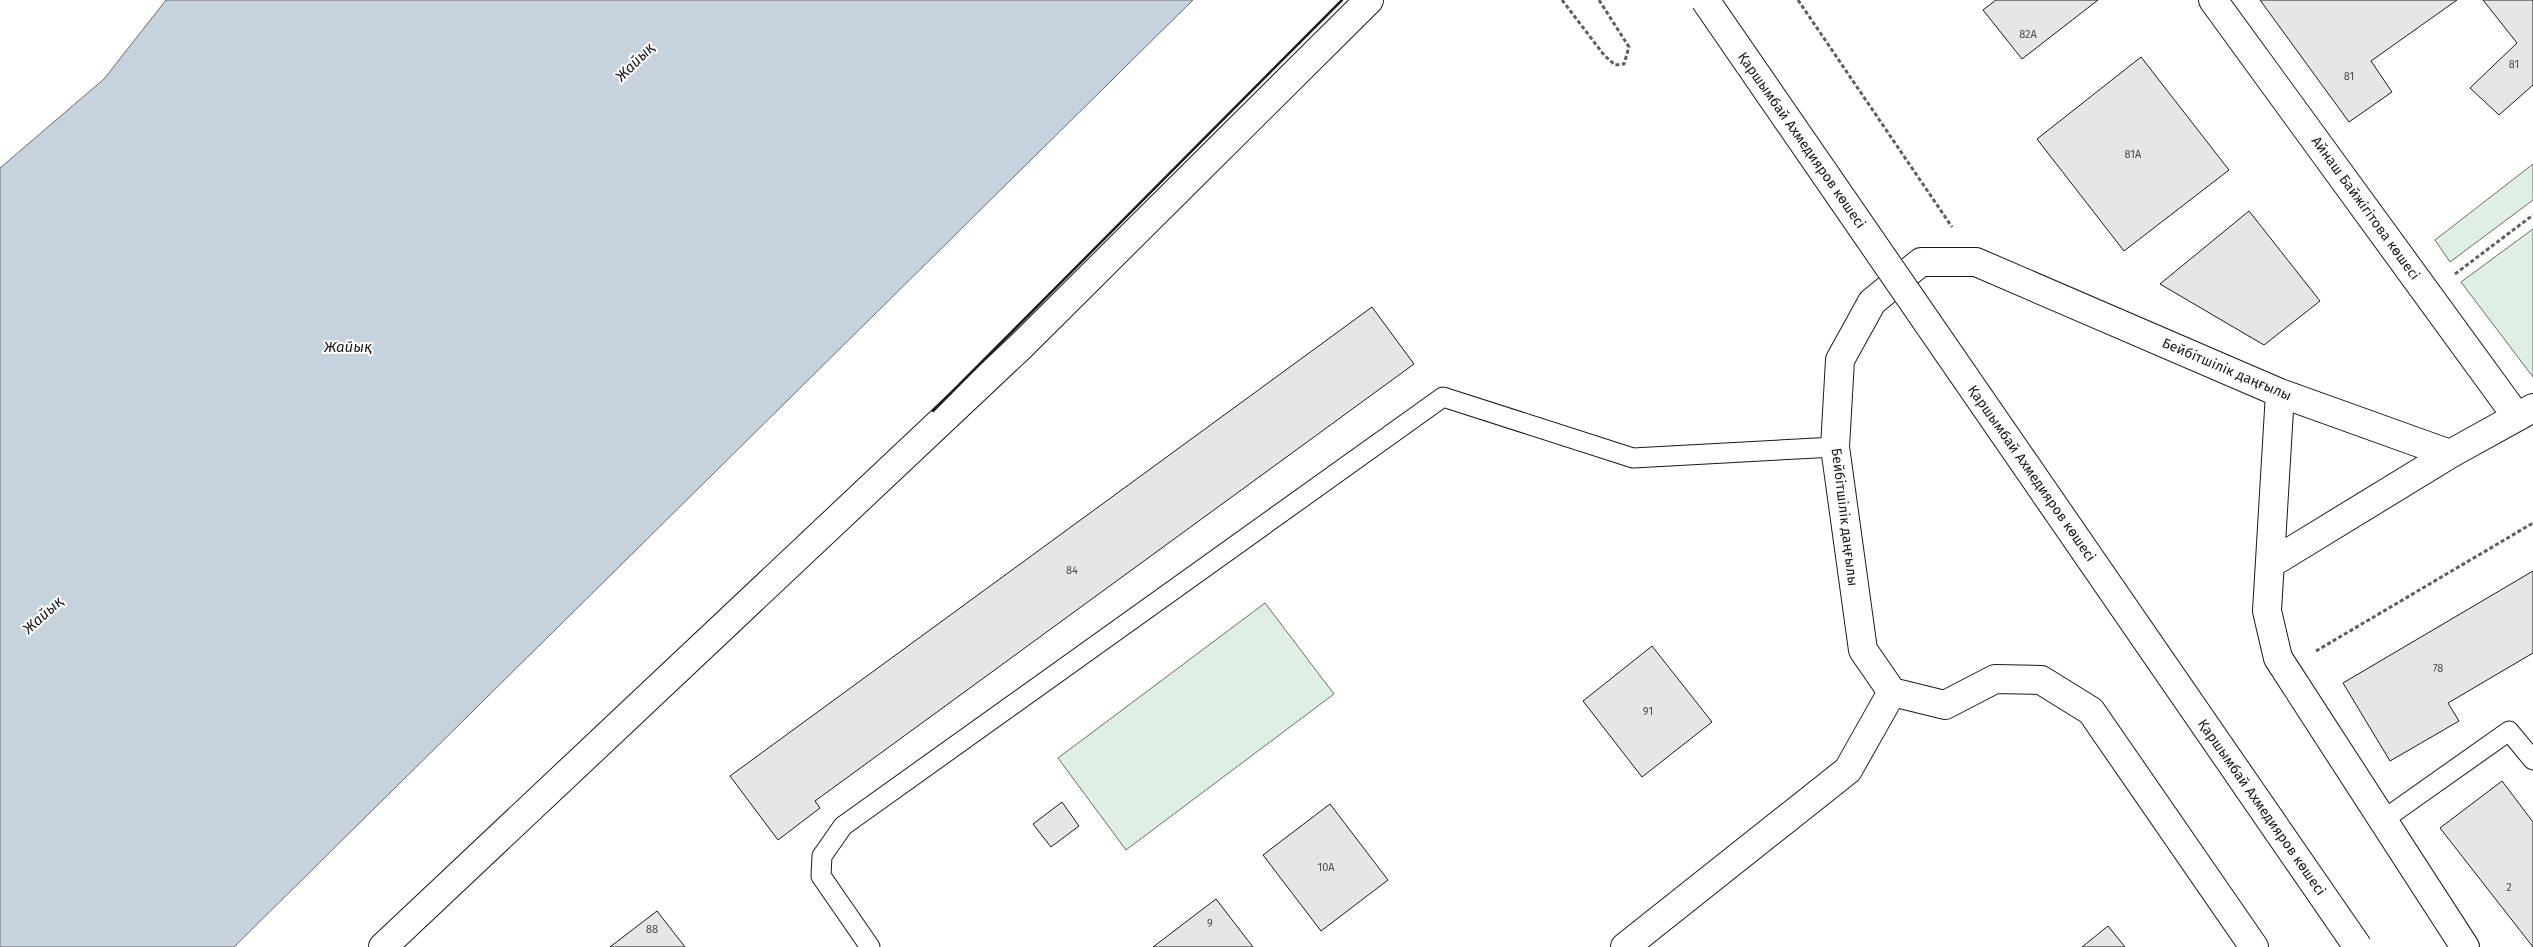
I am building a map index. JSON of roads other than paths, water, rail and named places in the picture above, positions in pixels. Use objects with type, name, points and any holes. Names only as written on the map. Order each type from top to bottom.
[{"type":"street","points":[[383,947],[1020,347],[1369,0]]},
{"type":"street","name":"Қаршымбай Ахмедияров көшесі","points":[[1705,0],[2358,947]]},
{"type":"street","name":"Айнаш Байжігітова көшесі","points":[[2213,0],[2428,294],[2525,412]]},
{"type":"street","name":"Бейбітшілік даңғылы","points":[[1892,692],[1863,650],[1835,448],[1840,360],[1872,302],[1921,262],[1976,262],[2280,393],[2450,454]]},
{"type":"street","points":[[2280,393],[2267,610],[2278,658],[2465,947]]},
{"type":"street","points":[[2270,564],[2450,454],[2525,412]]},
{"type":"street","points":[[1625,947],[1848,770],[1892,692],[1945,704],[1996,680],[2041,680],[2091,711],[2254,947]]},
{"type":"lane","points":[[870,947],[821,876],[822,856],[843,826],[1443,397],[1634,458],[1835,448]]},
{"type":"lane","points":[[2383,820],[2509,731],[2533,760]]},
{"type":"water","name":"Жайық","points":[[166,0],[1193,0],[234,947],[0,947],[0,168],[104,79]]}]
